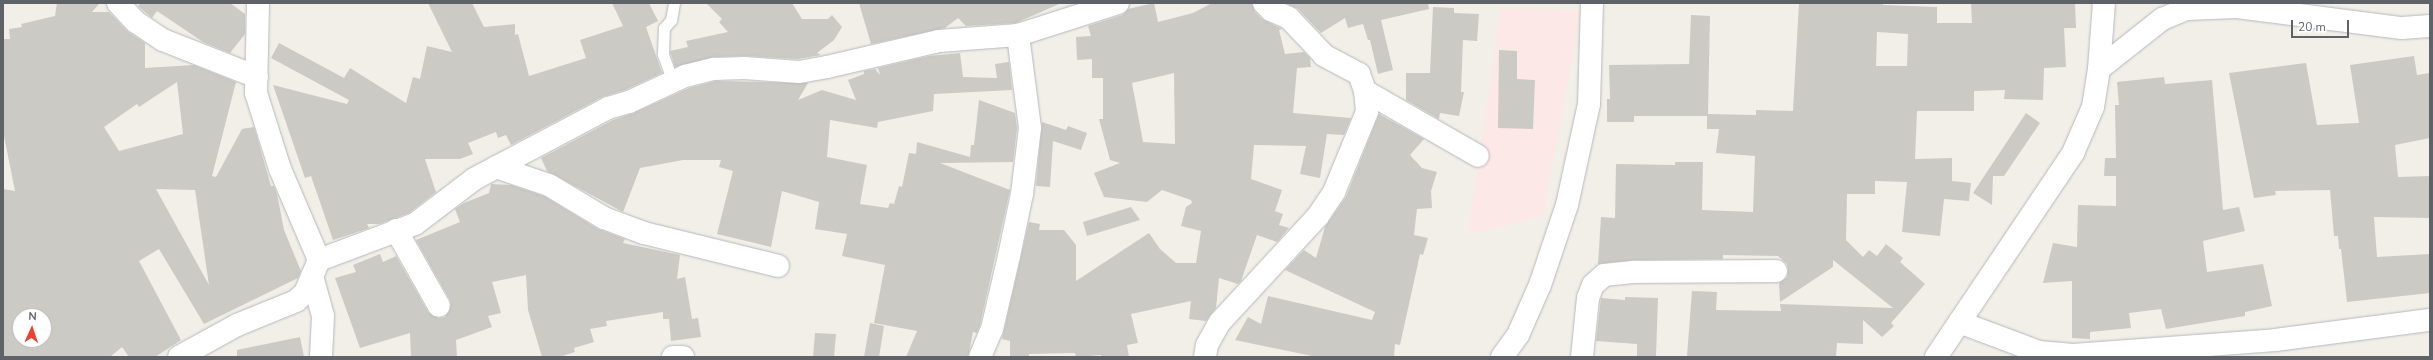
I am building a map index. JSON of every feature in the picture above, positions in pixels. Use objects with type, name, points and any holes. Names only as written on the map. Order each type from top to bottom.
[{"type":"street","points":[[118,3],[136,22],[163,40],[257,77]]},
{"type":"street","points":[[258,3],[256,93],[280,169],[316,268],[323,316],[321,357]]},
{"type":"street","points":[[179,357],[237,325],[296,302],[305,293],[316,268],[396,230],[415,224],[474,179],[608,108],[629,102],[686,76],[714,70],[744,68],[799,72],[939,41],[1018,35],[1118,3]]},
{"type":"street","points":[[1205,357],[1207,345],[1220,322],[1318,216],[1334,192],[1367,112],[1365,91],[1359,74],[1324,55],[1289,18],[1271,10],[1264,3]]},
{"type":"street","points":[[1502,357],[1518,335],[1540,285],[1567,205],[1588,104],[1592,3]]},
{"type":"street","points":[[1936,357],[2073,153],[2092,107],[2099,69],[2104,3]]},
{"type":"street","points":[[2099,69],[2162,19],[2187,9],[2237,7],[2402,28],[2430,26]]},
{"type":"street","points":[[980,357],[992,329],[1009,256],[1022,194],[1030,128],[1018,35]]},
{"type":"street","points":[[1365,91],[1478,156]]},
{"type":"street","points":[[496,167],[549,185],[604,218],[644,233],[778,266]]},
{"type":"street","points":[[396,230],[439,306]]},
{"type":"street","points":[[1582,357],[1588,298],[1593,285],[1604,275],[1635,272],[1776,271]]},
{"type":"street","points":[[1959,322],[2039,352],[2073,355],[2275,340],[2430,320]]},
{"type":"street","points":[[673,357],[683,357]]},
{"type":"lane","points":[[673,82],[663,54],[664,28],[671,20],[674,3]]},
{"type":"shaded area","points":[[1501,8],[1581,11],[1543,216],[1468,235]]},
{"type":"building","points":[[57,3],[100,3],[92,12],[109,12],[127,31],[145,43],[145,68],[194,65],[236,82],[212,176],[216,177],[242,129],[254,127],[271,186],[274,186],[277,194],[284,230],[301,271],[298,278],[204,324],[159,249],[139,261],[181,340],[155,357],[129,357],[122,347],[110,357],[4,357],[3,189],[15,191],[3,131],[3,39],[10,39],[9,29],[22,27],[21,24],[55,16]],"holes":[[[177,82],[183,134],[119,151],[104,127],[137,104],[139,107]],[[156,189],[195,190],[209,285]]]},
{"type":"building","points":[[141,3],[230,3],[245,14],[245,34],[230,53],[203,42],[157,11],[152,18],[138,6]]},
{"type":"building","points":[[428,3],[472,3],[484,27],[515,24],[515,35],[518,34],[529,76],[586,58],[580,40],[623,26],[612,3],[649,3],[658,21],[646,27],[662,73],[625,90],[602,97],[511,145],[506,135],[498,138],[496,132],[468,143],[473,154],[460,159],[425,159],[436,192],[409,213],[379,224],[367,224],[369,228],[333,240],[311,176],[305,178],[273,85],[347,104],[349,100],[271,58],[279,43],[344,78],[350,68],[406,103],[413,77],[420,79],[427,46],[452,52]]},
{"type":"building","points":[[706,3],[792,3],[802,19],[828,19],[832,15],[842,27],[834,40],[817,53],[821,55],[798,59],[745,56],[713,57],[675,67],[670,51],[688,47],[686,41],[728,32],[719,22],[722,19]]},
{"type":"building","points":[[859,3],[1059,4],[1016,23],[966,26],[958,18],[945,28],[871,44]]},
{"type":"building","points":[[1154,3],[1158,22],[1193,13],[1212,3],[1252,3],[1255,12],[1262,19],[1282,29],[1279,30],[1285,54],[1304,52],[1310,58],[1311,67],[1297,68],[1293,113],[1351,118],[1344,135],[1327,134],[1320,178],[1300,174],[1306,146],[1254,145],[1251,179],[1282,190],[1275,211],[1283,214],[1279,225],[1289,228],[1277,242],[1257,235],[1241,281],[1238,284],[1219,278],[1216,308],[1206,321],[1189,319],[1191,301],[1131,314],[1138,343],[1127,345],[1129,357],[1101,357],[1101,355],[1076,357],[1075,353],[1029,354],[1029,357],[1010,357],[1010,341],[1002,339],[1029,222],[1040,224],[1039,230],[1064,230],[1076,245],[1076,281],[1149,233],[1160,249],[1176,263],[1196,263],[1201,231],[1181,226],[1186,207],[1192,203],[1191,200],[1162,190],[1147,202],[1104,197],[1094,173],[1120,163],[1110,160],[1099,119],[1103,119],[1103,78],[1092,78],[1092,59],[1077,60],[1076,37],[1091,36],[1088,26],[1122,15],[1128,9]],"holes":[[[1174,73],[1175,144],[1143,142],[1132,83]]]},
{"type":"building","points":[[1286,3],[1428,3],[1429,9],[1381,20],[1393,70],[1378,74],[1370,40],[1368,40],[1363,24],[1348,28],[1345,18],[1321,33],[1298,9]]},
{"type":"building","points":[[1799,3],[1883,3],[1883,5],[1937,7],[1937,23],[1972,23],[1971,3],[2075,3],[2076,28],[2064,28],[2066,67],[2044,68],[2043,100],[2004,99],[2005,90],[1974,91],[1974,111],[1917,111],[1915,159],[1952,158],[1952,181],[1971,183],[1969,201],[1944,199],[1940,236],[1902,232],[1907,182],[1875,181],[1875,194],[1847,194],[1846,240],[1863,257],[1869,250],[1877,256],[1886,244],[1903,258],[1900,262],[1925,284],[1891,323],[1894,326],[1882,337],[1863,320],[1863,344],[1837,343],[1836,357],[1687,356],[1692,291],[1717,292],[1716,310],[1781,311],[1780,304],[1893,308],[1833,260],[1833,267],[1780,302],[1779,283],[1787,277],[1788,271],[1787,264],[1778,256],[1723,255],[1723,259],[1635,260],[1598,264],[1601,217],[1615,218],[1616,164],[1675,165],[1675,162],[1703,162],[1702,210],[1753,212],[1755,156],[1716,153],[1719,129],[1707,129],[1707,116],[1634,116],[1634,122],[1607,122],[1607,99],[1610,99],[1609,65],[1689,64],[1691,15],[1710,16],[1708,114],[1756,115],[1756,110],[1793,111]],"holes":[[[1877,32],[1908,34],[1907,66],[1876,66]]]},
{"type":"building","points":[[1433,7],[1454,8],[1454,13],[1479,14],[1477,41],[1463,40],[1461,92],[1464,92],[1459,116],[1440,113],[1439,119],[1406,100],[1406,73],[1430,73]]},
{"type":"building","points":[[1499,50],[1517,51],[1517,79],[1535,80],[1533,129],[1498,128]]},
{"type":"building","points":[[960,53],[963,77],[997,78],[995,64],[1009,62],[1012,90],[934,94],[933,111],[878,122],[877,128],[830,120],[827,157],[867,165],[860,204],[888,208],[890,203],[894,204],[899,186],[902,187],[909,153],[916,154],[917,142],[970,157],[971,145],[974,145],[979,100],[1015,113],[1017,128],[1013,162],[940,163],[1010,190],[980,325],[977,333],[973,332],[968,357],[906,357],[917,331],[874,323],[885,265],[842,256],[847,234],[815,229],[819,202],[782,191],[771,247],[717,234],[733,171],[719,167],[721,160],[683,160],[640,168],[623,212],[547,171],[541,158],[613,120],[634,113],[689,88],[716,81],[808,83],[798,100],[822,90],[856,100],[848,80],[864,74],[864,71],[875,69],[880,75],[878,68],[929,56]]},
{"type":"building","points":[[2414,56],[2417,75],[2430,73],[2430,138],[2395,145],[2398,177],[2430,176],[2430,218],[2374,217],[2377,257],[2430,254],[2430,293],[2347,302],[2341,249],[2339,249],[2338,236],[2334,236],[2330,190],[2275,191],[2276,195],[2254,198],[2229,73],[2306,63],[2317,125],[2359,123],[2350,65]]},
{"type":"building","points":[[2164,77],[2165,84],[2212,80],[2223,210],[2239,207],[2245,231],[2203,241],[2207,272],[2263,264],[2272,306],[2245,312],[2245,316],[2166,329],[2161,309],[2129,313],[2131,328],[2090,332],[2090,339],[2072,338],[2072,281],[2043,283],[2053,243],[2077,247],[2078,205],[2116,206],[2116,176],[2104,176],[2105,158],[2116,158],[2115,105],[2119,105],[2117,82]]},
{"type":"building","points":[[2026,113],[2040,123],[2004,176],[1993,176],[1992,205],[1973,193]]},
{"type":"building","points":[[1379,114],[1424,139],[1410,155],[1422,168],[1437,172],[1431,191],[1432,208],[1417,209],[1414,235],[1428,238],[1423,255],[1420,254],[1400,345],[1395,344],[1394,357],[1317,357],[1235,340],[1248,317],[1261,324],[1268,296],[1372,320],[1375,312],[1285,270],[1304,250],[1316,258],[1325,227],[1346,197]]},
{"type":"building","points":[[1042,122],[1066,130],[1068,126],[1087,133],[1081,150],[1053,141],[1050,187],[1036,186]]},
{"type":"building","points":[[491,184],[511,185],[544,196],[598,229],[625,239],[623,243],[680,255],[677,279],[685,277],[692,319],[698,318],[701,337],[671,341],[669,319],[663,319],[663,312],[606,321],[607,326],[590,329],[594,342],[574,348],[575,352],[559,357],[542,357],[528,310],[526,275],[492,282],[501,313],[488,316],[492,327],[456,340],[457,357],[411,357],[410,333],[360,348],[335,278],[356,272],[353,265],[380,254],[383,262],[396,256],[428,312],[438,318],[445,317],[451,306],[450,300],[416,240],[460,222],[455,209],[464,203],[489,193]]},
{"type":"building","points":[[1131,207],[1140,220],[1087,236],[1083,222]]},
{"type":"building","points":[[1625,297],[1658,298],[1656,356],[1637,356],[1637,344],[1596,341],[1601,298],[1625,300]]},
{"type":"building","points":[[870,323],[884,326],[879,357],[864,357]]},
{"type":"building","points":[[815,333],[836,334],[834,357],[813,357]]},
{"type":"building","points":[[300,337],[304,357],[237,357],[237,350]]}]
